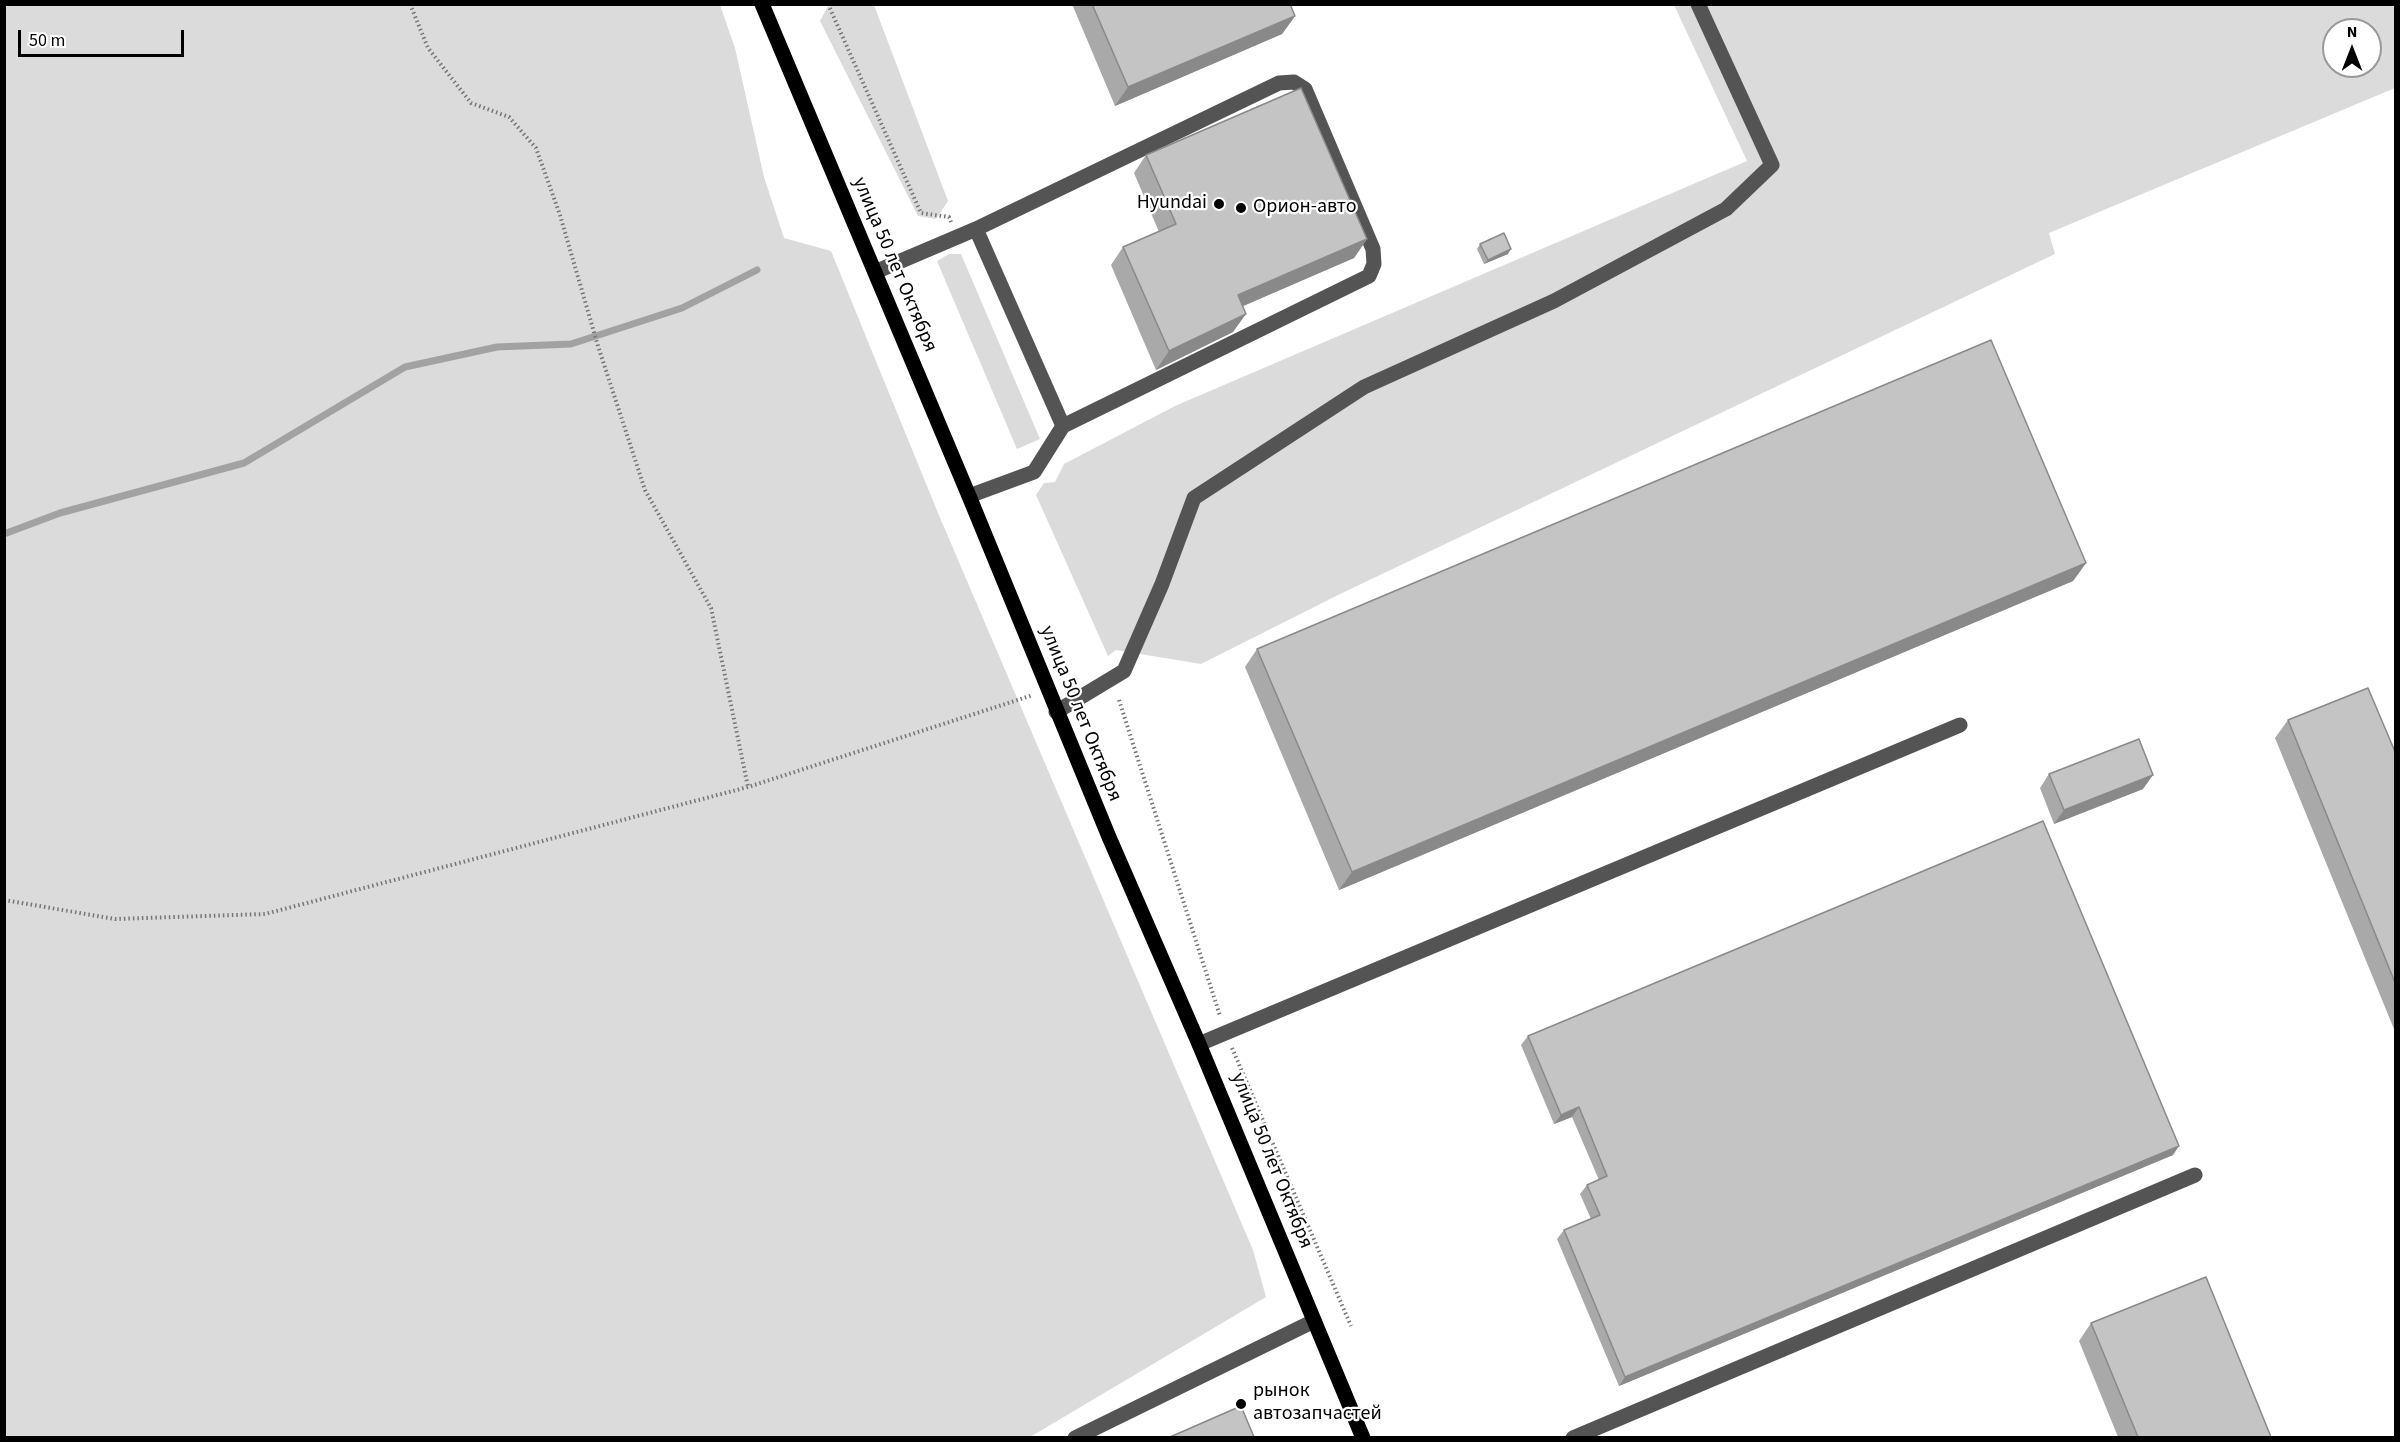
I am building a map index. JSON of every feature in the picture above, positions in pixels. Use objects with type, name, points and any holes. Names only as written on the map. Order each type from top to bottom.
[{"type":"main road","name":"улица 50 лет Октября","points":[[762,4],[969,496],[1056,712],[1199,1044],[1363,1437]]},
{"type":"lane","points":[[1056,712],[1124,671],[1162,584],[1194,498],[1364,387],[1554,301],[1726,209],[1772,165],[1698,4]]},
{"type":"lane","points":[[875,272],[909,255],[976,229],[1279,83],[1294,82],[1305,89],[1373,249],[1374,264],[1369,276],[1064,426],[1034,471],[998,487],[969,496]]},
{"type":"lane","points":[[976,229],[1064,426]]},
{"type":"lane","points":[[1199,1044],[1960,725]]},
{"type":"lane","points":[[1573,1437],[2195,1175]]},
{"type":"lane","points":[[1075,1437],[1314,1321]]},
{"type":"path","points":[[410,4],[428,48],[471,103],[509,117],[536,148],[560,215],[598,346],[645,490],[711,608],[748,787]]},
{"type":"path","points":[[828,4],[921,213],[949,217],[952,239]]},
{"type":"path","points":[[4,900],[115,919],[265,914],[748,787],[1048,691]]},
{"type":"shaded area","points":[[5,4],[720,5],[735,48],[764,177],[784,238],[831,251],[938,513],[1253,1250],[1266,1297],[1030,1437],[5,1437]]},
{"type":"shaded area","points":[[829,4],[874,5],[948,201],[936,219],[918,216],[820,21]]},
{"type":"shaded area","points":[[1674,5],[2395,5],[2395,88],[2049,233],[2055,254],[1338,595],[1201,664],[1116,650],[1108,656],[1036,495],[1044,483],[1055,482],[1064,464],[1175,406],[1747,161]]},
{"type":"shaded area","points":[[949,254],[961,254],[1040,439],[1017,449],[937,261]]},
{"type":"building","points":[[1092,4],[1290,4],[1295,16],[1128,87]]},
{"type":"building","name":"Орион-авто","points":[[1301,88],[1367,239],[1238,295],[1246,314],[1169,351],[1123,247],[1176,224],[1146,155]]},
{"type":"building","points":[[1504,233],[1511,249],[1488,260],[1480,244]]},
{"type":"building","points":[[1991,340],[2086,563],[1352,872],[1257,649]]},
{"type":"building","points":[[2368,688],[2396,754],[2396,985],[2288,720]]},
{"type":"building","points":[[2139,739],[2153,775],[2064,810],[2049,774]]},
{"type":"building","points":[[2043,821],[2179,1146],[1625,1377],[1564,1230],[1600,1215],[1587,1185],[1607,1176],[1579,1107],[1561,1115],[1528,1036]]},
{"type":"building","points":[[2206,1277],[2271,1437],[2138,1437],[2091,1323]]},
{"type":"building","points":[[1241,1406],[1254,1437],[1170,1437]]},
{"type":"waterway","points":[[4,534],[60,513],[244,463],[405,367],[497,347],[571,344],[682,308],[757,270]]},
{"type":"place","name":"Hyundai","points":[[1219,204]]},
{"type":"place","name":"Орион-авто","points":[[1241,208]]},
{"type":"place","name":"рынок автозапчастей","points":[[1241,1404]]}]
